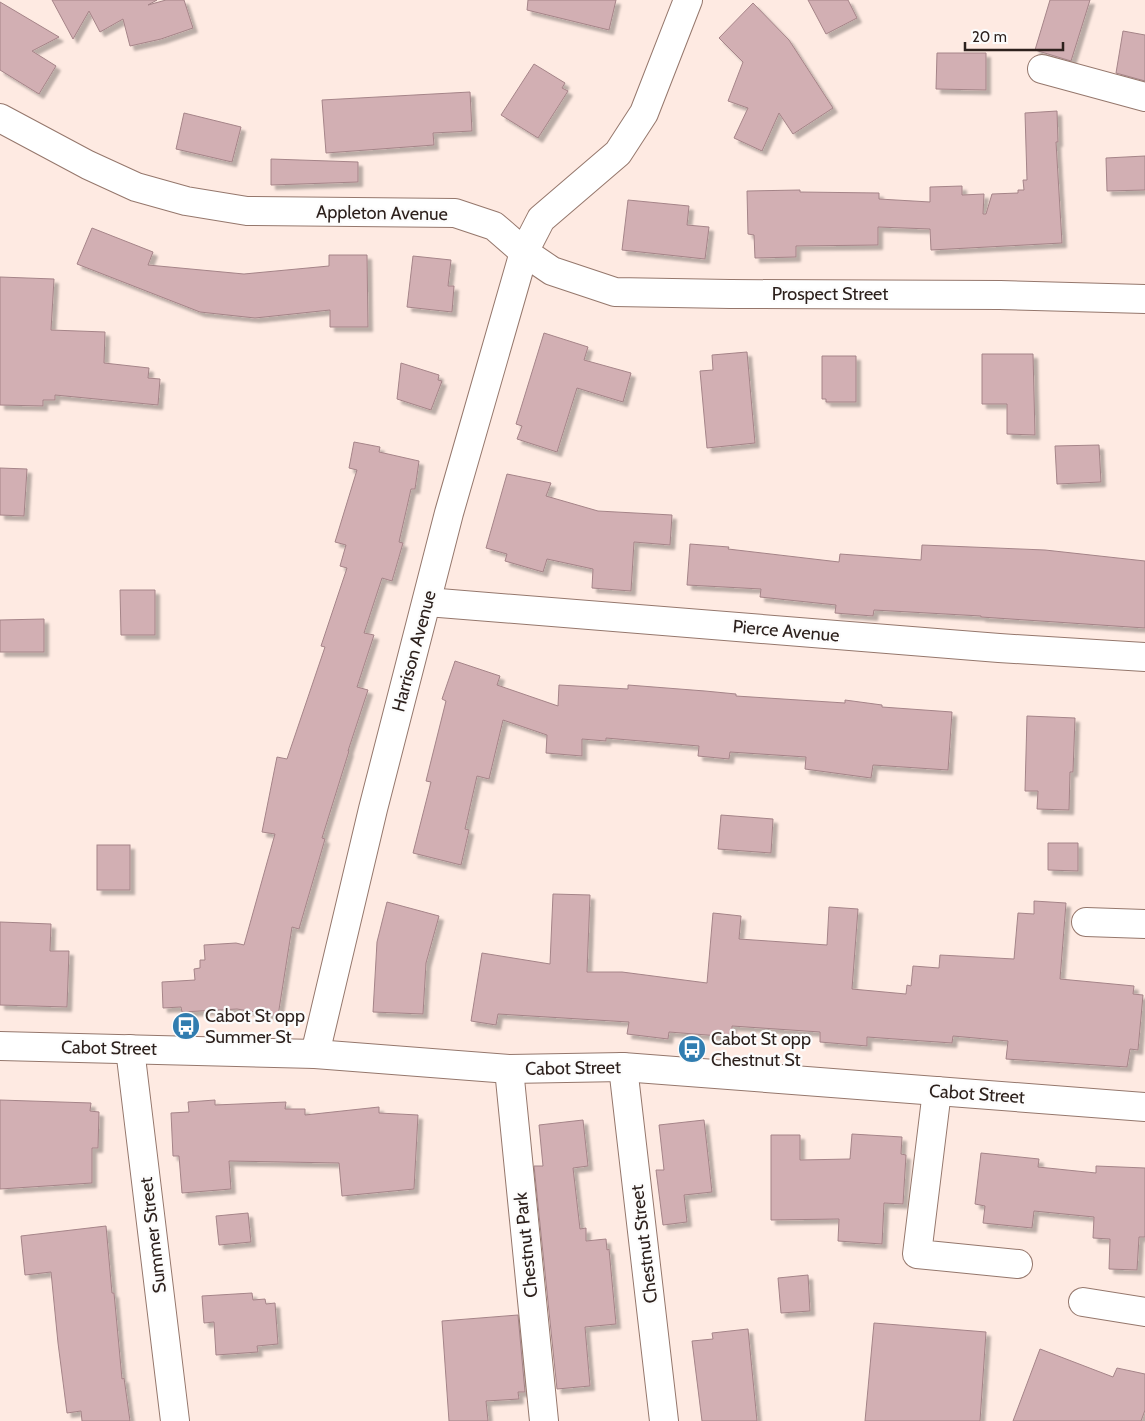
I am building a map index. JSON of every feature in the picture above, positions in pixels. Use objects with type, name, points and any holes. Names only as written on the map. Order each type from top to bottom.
[{"type":"street","points":[[524,252],[541,219],[618,153],[644,113],[688,0]]},
{"type":"street","points":[[1042,69],[1145,97]]},
{"type":"street","name":"Appleton Avenue","points":[[0,118],[88,165],[136,187],[186,201],[247,211],[455,213],[494,226],[524,252]]},
{"type":"street","name":"Prospect Street","points":[[524,252],[552,272],[616,292],[1000,295],[1145,299]]},
{"type":"street","name":"Harrison Avenue","points":[[315,1054],[373,809],[449,513],[524,252]]},
{"type":"street","name":"Pierce Avenue","points":[[427,602],[999,648],[1145,657]]},
{"type":"street","points":[[1086,922],[1145,924]]},
{"type":"street","name":"Cabot Street","points":[[0,1046],[315,1054],[509,1069],[623,1067],[1145,1107]]},
{"type":"street","name":"Summer Street","points":[[130,1049],[175,1421]]},
{"type":"street","name":"Chestnut Street","points":[[623,1067],[664,1421]]},
{"type":"street","name":"Chestnut Park","points":[[509,1069],[544,1421]]},
{"type":"street","points":[[937,1091],[917,1254],[1018,1264]]},
{"type":"street","points":[[1083,1302],[1145,1312]]},
{"type":"building","points":[[52,0],[157,0],[148,5],[166,0],[184,0],[193,28],[161,39],[130,46],[123,19],[100,32],[89,11],[73,39]]},
{"type":"building","points":[[528,0],[616,0],[609,30],[527,10]]},
{"type":"building","points":[[808,0],[848,0],[857,18],[826,34]]},
{"type":"building","points":[[1050,0],[1090,0],[1071,61],[1035,50]]},
{"type":"building","points":[[0,2],[59,37],[32,51],[56,66],[39,94],[0,70]]},
{"type":"building","points":[[753,3],[789,40],[833,108],[793,134],[779,113],[762,151],[734,138],[748,108],[728,101],[743,62],[719,38]]},
{"type":"building","points":[[1123,31],[1145,35],[1145,81],[1116,73]]},
{"type":"building","points":[[937,53],[986,53],[986,90],[936,89]]},
{"type":"building","points":[[534,64],[565,83],[562,88],[568,91],[538,138],[501,115]]},
{"type":"building","points":[[470,92],[472,131],[433,133],[434,145],[326,153],[322,100]]},
{"type":"building","points":[[1057,111],[1058,142],[1056,142],[1062,243],[931,250],[930,229],[878,227],[878,245],[796,246],[796,257],[755,258],[754,235],[748,234],[747,191],[800,190],[800,192],[879,193],[879,199],[930,202],[930,187],[962,186],[962,195],[984,194],[983,214],[986,214],[992,194],[1018,193],[1018,190],[1024,190],[1023,180],[1027,180],[1025,113]]},
{"type":"building","points":[[184,113],[241,127],[232,162],[176,149]]},
{"type":"building","points":[[1145,156],[1145,190],[1107,191],[1106,158]]},
{"type":"building","points":[[271,159],[358,162],[358,182],[271,185]]},
{"type":"building","points":[[628,200],[689,206],[687,225],[709,227],[705,259],[622,250]]},
{"type":"building","points":[[92,228],[153,252],[148,265],[244,274],[329,266],[329,255],[367,255],[368,327],[330,327],[330,310],[255,318],[200,312],[77,264]]},
{"type":"building","points":[[413,256],[451,260],[448,286],[454,286],[452,312],[407,307]]},
{"type":"building","points":[[0,277],[54,279],[51,330],[105,332],[104,363],[149,368],[148,378],[160,379],[158,405],[55,395],[55,400],[43,400],[43,406],[0,405]]},
{"type":"building","points":[[544,333],[588,347],[584,360],[631,373],[623,402],[577,388],[557,452],[517,439],[522,426],[516,424]]},
{"type":"building","points":[[747,352],[755,443],[707,448],[700,371],[713,370],[712,355]]},
{"type":"building","points":[[982,354],[1033,354],[1035,435],[1007,434],[1007,404],[982,404]]},
{"type":"building","points":[[822,356],[856,356],[856,402],[826,402],[826,399],[822,399]]},
{"type":"building","points":[[401,363],[439,375],[438,380],[442,381],[431,410],[397,399]]},
{"type":"building","points":[[354,442],[380,447],[379,452],[419,461],[415,489],[411,489],[399,542],[403,543],[392,581],[382,578],[364,633],[374,635],[357,687],[368,690],[322,838],[325,839],[299,929],[292,927],[278,1016],[237,1009],[182,1012],[181,1007],[163,1008],[162,982],[195,980],[194,969],[200,968],[200,960],[205,960],[204,945],[236,943],[244,945],[275,834],[262,832],[277,757],[287,759],[325,647],[321,646],[347,568],[340,566],[346,545],[335,542],[357,470],[349,468]]},
{"type":"building","points":[[1099,445],[1101,482],[1057,484],[1055,446]]},
{"type":"building","points":[[0,468],[27,469],[24,516],[0,515]]},
{"type":"building","points":[[507,474],[551,483],[546,496],[598,511],[672,515],[670,545],[634,542],[631,591],[592,588],[593,569],[547,559],[543,572],[505,561],[507,554],[486,548]]},
{"type":"building","points":[[690,544],[729,547],[728,549],[839,562],[840,554],[921,560],[922,545],[1045,550],[1145,561],[1145,628],[874,610],[873,616],[835,613],[836,605],[760,597],[761,589],[687,585]]},
{"type":"building","points":[[120,590],[155,590],[155,635],[121,635]]},
{"type":"building","points":[[44,619],[44,652],[0,652],[0,620]]},
{"type":"building","points":[[455,661],[500,676],[497,685],[558,706],[559,685],[628,689],[628,685],[736,694],[736,696],[845,703],[845,700],[882,705],[882,707],[952,712],[948,770],[873,765],[871,778],[805,769],[806,757],[730,752],[729,759],[698,756],[699,746],[606,738],[606,741],[582,739],[582,756],[546,753],[547,735],[503,720],[489,779],[477,776],[465,829],[469,830],[461,865],[413,853],[431,782],[426,781],[446,701],[442,699]]},
{"type":"building","points":[[1027,716],[1075,718],[1073,772],[1070,772],[1069,810],[1037,809],[1038,791],[1025,791]]},
{"type":"building","points":[[721,815],[773,819],[771,853],[718,849]]},
{"type":"building","points":[[1048,843],[1078,843],[1078,871],[1048,870]]},
{"type":"building","points":[[97,845],[130,845],[130,890],[97,890]]},
{"type":"building","points":[[553,894],[590,895],[587,972],[622,972],[707,983],[713,913],[741,916],[739,939],[827,945],[829,907],[858,909],[852,989],[906,994],[907,985],[911,986],[913,966],[939,968],[940,955],[1014,959],[1018,913],[1034,914],[1034,901],[1066,903],[1060,979],[1134,986],[1133,994],[1143,995],[1138,1050],[1130,1049],[1127,1067],[1006,1059],[1008,1041],[953,1036],[952,1043],[867,1037],[867,1046],[820,1042],[820,1032],[732,1026],[732,1037],[669,1032],[668,1039],[627,1034],[629,1022],[498,1014],[496,1025],[471,1021],[482,953],[550,964]]},
{"type":"building","points":[[387,902],[439,916],[426,963],[423,1014],[373,1012],[377,942]]},
{"type":"building","points":[[0,922],[51,924],[50,951],[69,951],[67,1007],[0,1005]]},
{"type":"building","points":[[0,1100],[91,1103],[90,1111],[99,1112],[98,1148],[92,1148],[92,1183],[0,1189]]},
{"type":"building","points":[[215,1100],[215,1105],[286,1102],[285,1109],[305,1109],[305,1115],[379,1107],[379,1113],[418,1115],[414,1189],[342,1196],[339,1163],[229,1161],[231,1189],[182,1193],[179,1156],[173,1156],[171,1113],[189,1112],[188,1102]]},
{"type":"building","points":[[583,1120],[588,1166],[573,1168],[580,1229],[586,1228],[586,1241],[606,1239],[607,1250],[609,1249],[616,1324],[585,1327],[590,1386],[557,1389],[534,1166],[543,1166],[539,1125]]},
{"type":"building","points":[[704,1120],[712,1192],[684,1195],[687,1222],[663,1225],[656,1170],[664,1170],[659,1125]]},
{"type":"building","points":[[852,1134],[902,1137],[901,1154],[906,1155],[903,1204],[884,1203],[882,1244],[838,1241],[839,1219],[771,1220],[771,1135],[800,1135],[800,1160],[850,1159]]},
{"type":"building","points":[[981,1153],[1039,1159],[1038,1167],[1096,1173],[1096,1166],[1145,1168],[1145,1237],[1139,1237],[1137,1270],[1109,1269],[1110,1239],[1093,1238],[1094,1217],[1034,1211],[1032,1228],[983,1223],[985,1206],[975,1204]]},
{"type":"building","points":[[248,1213],[251,1242],[219,1245],[216,1216]]},
{"type":"building","points":[[106,1226],[122,1379],[124,1378],[130,1421],[82,1421],[81,1411],[67,1413],[51,1272],[25,1275],[21,1236]]},
{"type":"building","points":[[808,1275],[810,1311],[781,1313],[778,1278]]},
{"type":"building","points":[[252,1293],[253,1300],[265,1299],[266,1304],[275,1303],[278,1344],[257,1346],[258,1352],[216,1355],[214,1322],[204,1323],[202,1296]]},
{"type":"building","points":[[518,1315],[525,1392],[518,1392],[519,1399],[486,1401],[488,1421],[449,1421],[442,1321]]},
{"type":"building","points":[[874,1323],[986,1332],[980,1421],[865,1421]]},
{"type":"building","points":[[748,1329],[757,1421],[702,1421],[692,1341],[713,1339],[712,1333]]},
{"type":"building","points":[[1040,1349],[1113,1377],[1117,1368],[1145,1374],[1145,1410],[1141,1421],[1013,1421]]},
{"type":"place","name":"Cabot St opp Summer St","points":[[186,1026]]},
{"type":"place","name":"Cabot St opp Chestnut St","points":[[692,1049]]}]
